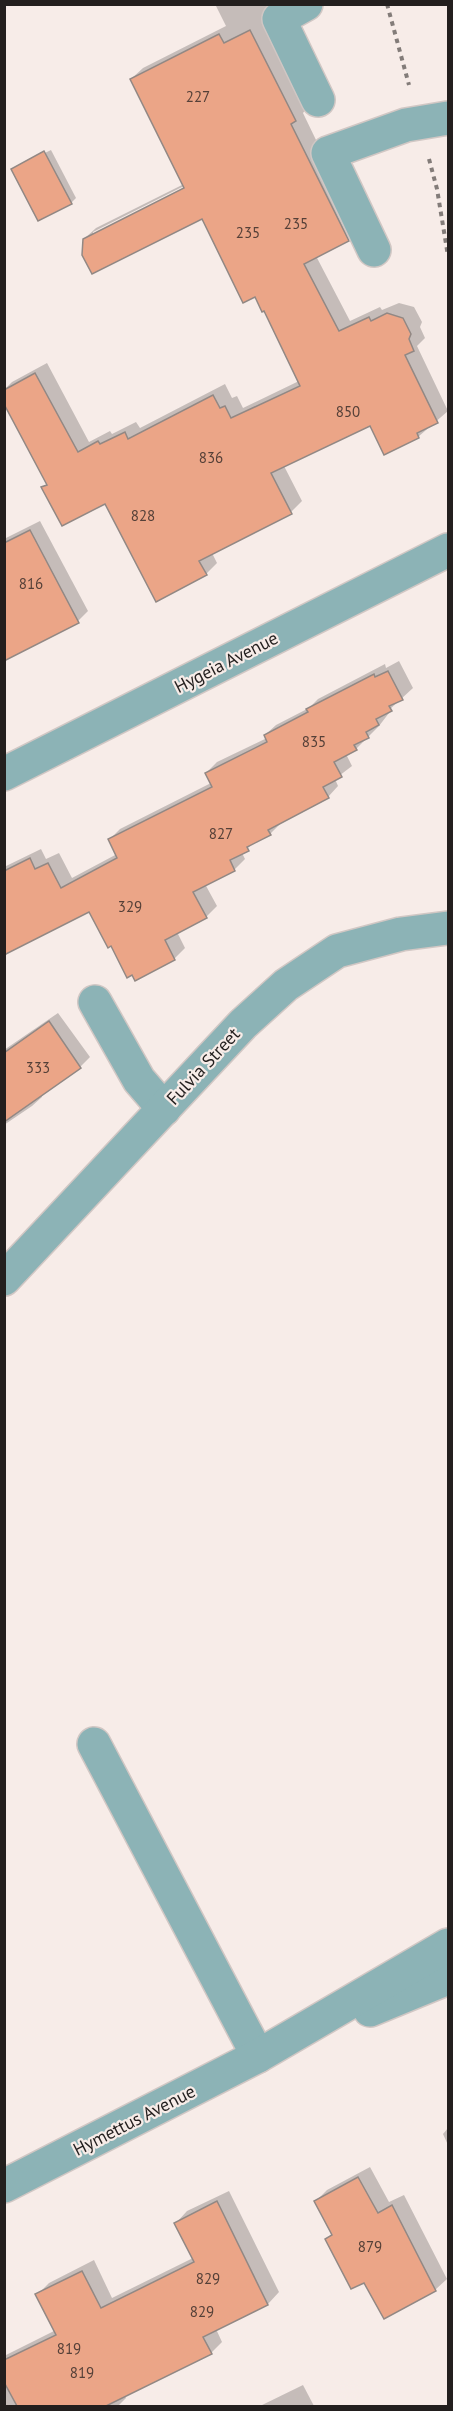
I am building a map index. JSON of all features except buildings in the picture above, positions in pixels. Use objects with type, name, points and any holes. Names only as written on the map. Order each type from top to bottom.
[{"type":"street","points":[[306,4],[279,19],[318,100]]},
{"type":"street","points":[[374,250],[328,153],[406,126],[448,118]]},
{"type":"street","name":"Hygeia Avenue","points":[[4,774],[448,550]]},
{"type":"street","name":"Fulvia Street","points":[[4,1279],[251,1016],[285,985],[338,951],[401,934],[448,928]]},
{"type":"street","points":[[95,1002],[139,1080],[164,1109]]},
{"type":"street","points":[[94,1744],[261,2055]]},
{"type":"street","name":"Hymettus Avenue","points":[[4,2186],[261,2055],[448,1945]]},
{"type":"street","name":"Hymettus Avenue","points":[[261,2055],[448,1978]]}]
